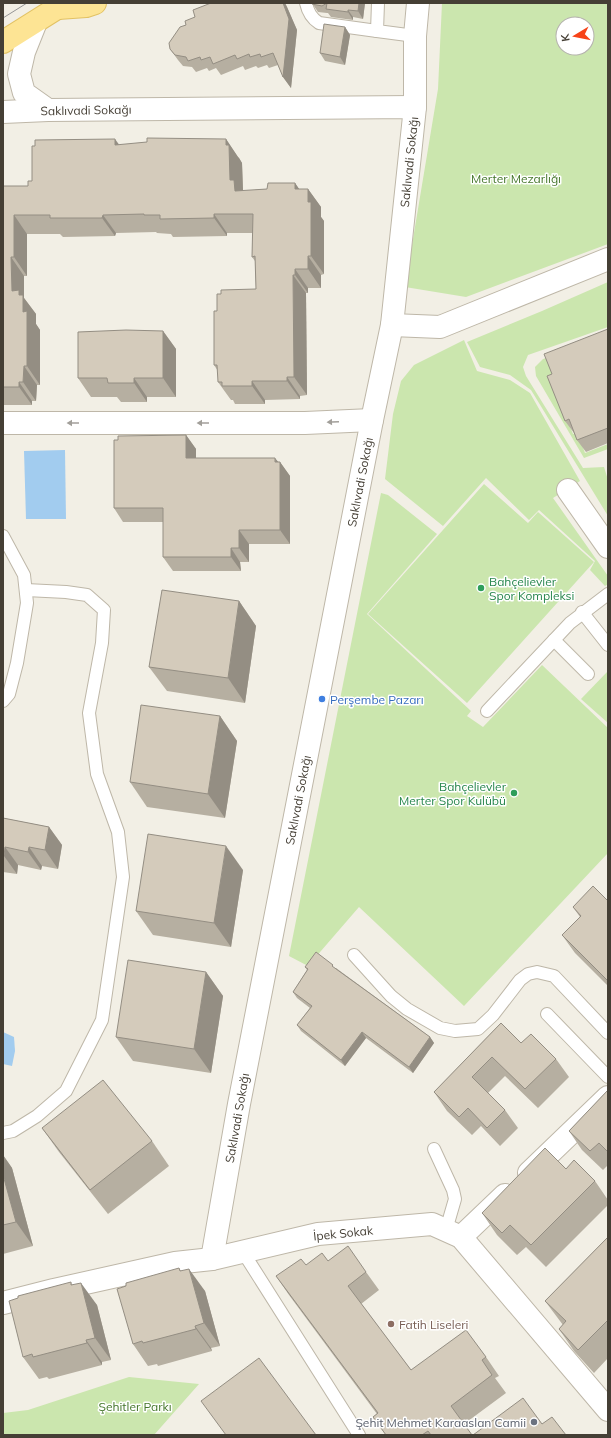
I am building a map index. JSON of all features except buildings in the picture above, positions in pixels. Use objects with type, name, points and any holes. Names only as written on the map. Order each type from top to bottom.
[{"type":"main road","points":[[3,42],[61,5],[86,6],[95,3]]},
{"type":"street","points":[[415,107],[415,36],[418,3]]},
{"type":"street","points":[[36,22],[24,52],[20,74],[24,93],[48,110]]},
{"type":"street","name":"Saklıvadi Sokağı","points":[[3,112],[48,110],[415,107],[392,325],[372,420],[239,1104],[212,1259]]},
{"type":"street","points":[[392,325],[440,327],[608,259]]},
{"type":"street","points":[[3,423],[305,423],[372,420]]},
{"type":"street","points":[[568,490],[608,547]]},
{"type":"street","points":[[608,1097],[454,1234],[608,1410]]},
{"type":"street","name":"İpek Sokak","points":[[3,1303],[54,1290],[175,1264],[212,1259],[318,1234],[432,1224],[454,1234]]},
{"type":"lane","points":[[306,3],[308,11],[313,19],[319,23],[415,36]]},
{"type":"lane","points":[[377,31],[378,3]]},
{"type":"lane","points":[[3,536],[24,575],[27,603],[17,663],[9,694],[3,701]]},
{"type":"lane","points":[[3,1133],[13,1130],[37,1116],[66,1091],[102,1020],[124,877],[118,832],[97,774],[89,713],[102,643],[104,610],[87,595],[66,592],[26,590]]},
{"type":"lane","points":[[487,711],[570,623],[582,612],[608,594]]},
{"type":"lane","points":[[582,612],[608,645]]},
{"type":"lane","points":[[554,640],[588,674]]},
{"type":"lane","points":[[354,955],[391,996],[407,1009],[427,1022],[440,1028],[455,1031],[478,1029],[493,1015],[520,980],[528,974],[537,972],[554,976],[608,1033]]},
{"type":"lane","points":[[547,1014],[608,1077]]},
{"type":"lane","points":[[434,1149],[453,1190],[455,1200],[454,1234]]},
{"type":"lane","points":[[243,1252],[359,1435]]},
{"type":"green space","name":"Merter Mezarlığı","points":[[442,3],[608,3],[608,244],[466,297],[405,287],[438,89]]},
{"type":"green space","points":[[608,282],[608,327],[528,355],[523,367],[526,376],[583,468],[604,467],[608,480],[608,516],[531,390],[510,375],[480,367],[467,342]]},
{"type":"green space","points":[[608,337],[554,387],[573,434],[577,432],[585,453],[608,444],[608,449],[584,458],[536,376],[535,367],[543,359]]},
{"type":"green space","points":[[464,340],[477,371],[510,380],[530,393],[580,481],[553,498],[608,576],[608,584],[605,586],[590,570],[595,561],[539,510],[529,520],[486,478],[443,526],[385,479],[393,414],[401,381],[414,365]]},
{"type":"green space","name":"Bahçelievler Spor Kompleksi","points":[[484,484],[528,523],[538,512],[594,562],[467,703],[368,614]]},
{"type":"green space","name":"Bahçelievler Merter Spor Kulübü","points":[[381,493],[388,495],[437,534],[367,614],[471,711],[467,716],[483,727],[542,665],[608,728],[608,853],[464,1006],[359,907],[308,966],[289,956]]},
{"type":"green space","points":[[608,671],[608,723],[581,699]]},
{"type":"green space","name":"Şehitler Parkı","points":[[129,1377],[199,1384],[154,1435],[3,1435],[3,1413],[28,1410]]},
{"type":"water","points":[[65,450],[66,519],[26,519],[24,451]]},
{"type":"water","points":[[3,1032],[14,1037],[15,1051],[12,1066],[3,1064]]},
{"type":"tram line","points":[[3,18],[27,3]]},
{"type":"place","name":"Bahçelievler Spor Kompleksi","points":[[481,588]]},
{"type":"place","name":"Perşembe Pazarı","points":[[322,699]]},
{"type":"place","name":"Bahçelievler Merter Spor Kulübü","points":[[514,793]]},
{"type":"place","name":"Fatih Liseleri","points":[[391,1324]]},
{"type":"place","name":"Şehit Mehmet Karaaslan Camii","points":[[534,1422]]}]
